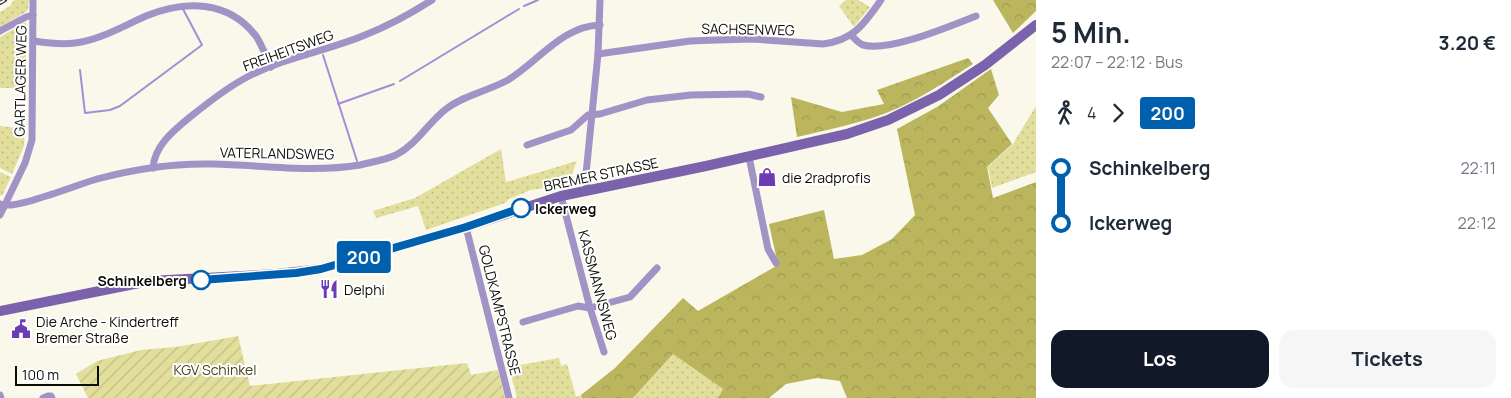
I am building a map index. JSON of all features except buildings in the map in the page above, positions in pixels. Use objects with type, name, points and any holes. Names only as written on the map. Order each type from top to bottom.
[{"type":"main road","name":"BREMER STRASSE","points":[[0,311],[149,281],[296,273],[321,269],[466,227],[561,196],[847,134],[888,120],[939,96],[984,65],[1036,25]]},
{"type":"street","name":"GARTLAGER WEG","points":[[0,215],[2,205],[25,163],[32,140],[33,0]]},
{"type":"street","name":"FREIHEITSWEG","points":[[153,168],[155,157],[168,136],[236,83],[271,67],[362,37],[400,20],[432,0]]},
{"type":"street","points":[[587,190],[586,174],[598,54],[600,0]]},
{"type":"street","name":"SACHSENWEG","points":[[598,54],[699,41],[753,39],[823,44],[842,40],[860,29],[881,0]]},
{"type":"street","points":[[34,41],[55,44],[76,43],[116,30],[146,16],[174,7],[204,5],[217,8],[240,19],[258,39],[271,67]]},
{"type":"street","points":[[0,31],[33,15]]},
{"type":"street","points":[[851,35],[865,45],[888,44],[932,33],[976,16]]},
{"type":"street","name":"VATERLANDSWEG","points":[[2,205],[18,205],[110,175],[153,168],[211,164],[314,169],[356,165],[386,159],[414,142],[450,106],[523,70],[570,32],[590,25],[600,25]]},
{"type":"street","points":[[527,145],[571,130],[584,118],[592,115],[647,100],[677,95],[748,94],[761,97]]},
{"type":"street","points":[[749,156],[768,249],[776,263]]},
{"type":"street","name":"KASSMANNSWEG","points":[[561,196],[590,308],[604,352]]},
{"type":"street","name":"GOLDKAMPSTRASSE","points":[[466,227],[509,398]]},
{"type":"street","points":[[523,322],[578,306],[590,308],[630,297],[658,268]]},
{"type":"street","points":[[43,398],[52,396],[52,398]]},
{"type":"green space","points":[[14,0],[29,0],[28,9],[0,27],[0,12],[10,6]]},
{"type":"green space","points":[[846,0],[858,0],[870,7],[854,27],[839,6]]},
{"type":"green space","points":[[993,0],[1036,0],[1036,11],[1013,33]]},
{"type":"green space","points":[[26,22],[26,88],[0,88],[0,37]]},
{"type":"green space","points":[[968,58],[973,64],[909,103],[853,124],[797,137],[791,97],[842,112],[884,104],[877,90]]},
{"type":"green space","points":[[991,69],[999,95],[988,108],[1012,144],[987,167],[993,198],[1036,182],[1036,398],[847,398],[840,381],[817,378],[786,384],[769,398],[718,398],[723,389],[673,354],[633,398],[582,398],[581,395],[615,368],[683,298],[698,311],[778,265],[769,224],[824,210],[834,259],[862,255],[892,239],[915,215],[897,129],[937,107]]},
{"type":"green space","points":[[1036,106],[1036,172],[992,188],[988,167],[1013,144]]},
{"type":"green space","points":[[0,126],[25,129],[24,146],[12,174],[0,168]]},
{"type":"green space","points":[[501,149],[506,182],[577,161],[570,179],[564,185],[531,190],[509,199],[505,203],[426,230],[418,206],[376,218],[373,211],[415,198]]},
{"type":"green space","points":[[0,172],[11,177],[2,196],[0,195]]},
{"type":"green space","name":"KGV Schinkel","points":[[238,336],[250,386],[467,363],[471,375],[498,370],[505,398],[88,398],[76,374],[97,361],[141,350],[176,347]]},
{"type":"green space","points":[[673,354],[723,389],[718,398],[633,398]]},
{"type":"green space","points":[[559,358],[561,366],[567,364],[576,397],[581,395],[582,398],[517,398],[509,367]]},
{"type":"waterway","points":[[524,6],[538,0]]},
{"type":"waterway","points":[[80,70],[85,113],[110,110],[120,106],[202,45],[183,9]]},
{"type":"waterway","points":[[400,81],[519,9]]},
{"type":"waterway","points":[[323,55],[357,161]]},
{"type":"waterway","points":[[338,104],[394,84]]},
{"type":"railway","points":[[0,3],[5,0]]},
{"type":"bus line","name":"200","points":[[201,280],[296,273],[321,269],[385,252],[521,208]]},
{"type":"place","name":"die 2radprofis","points":[[767,177]]},
{"type":"place","name":"Ickerweg","points":[[521,208]]},
{"type":"place","name":"Schinkelberg","points":[[201,280]]},
{"type":"place","name":"Delphi","points":[[329,289]]},
{"type":"place","name":"Die Arche - Kindertreff Bremer Straße","points":[[21,329]]}]
